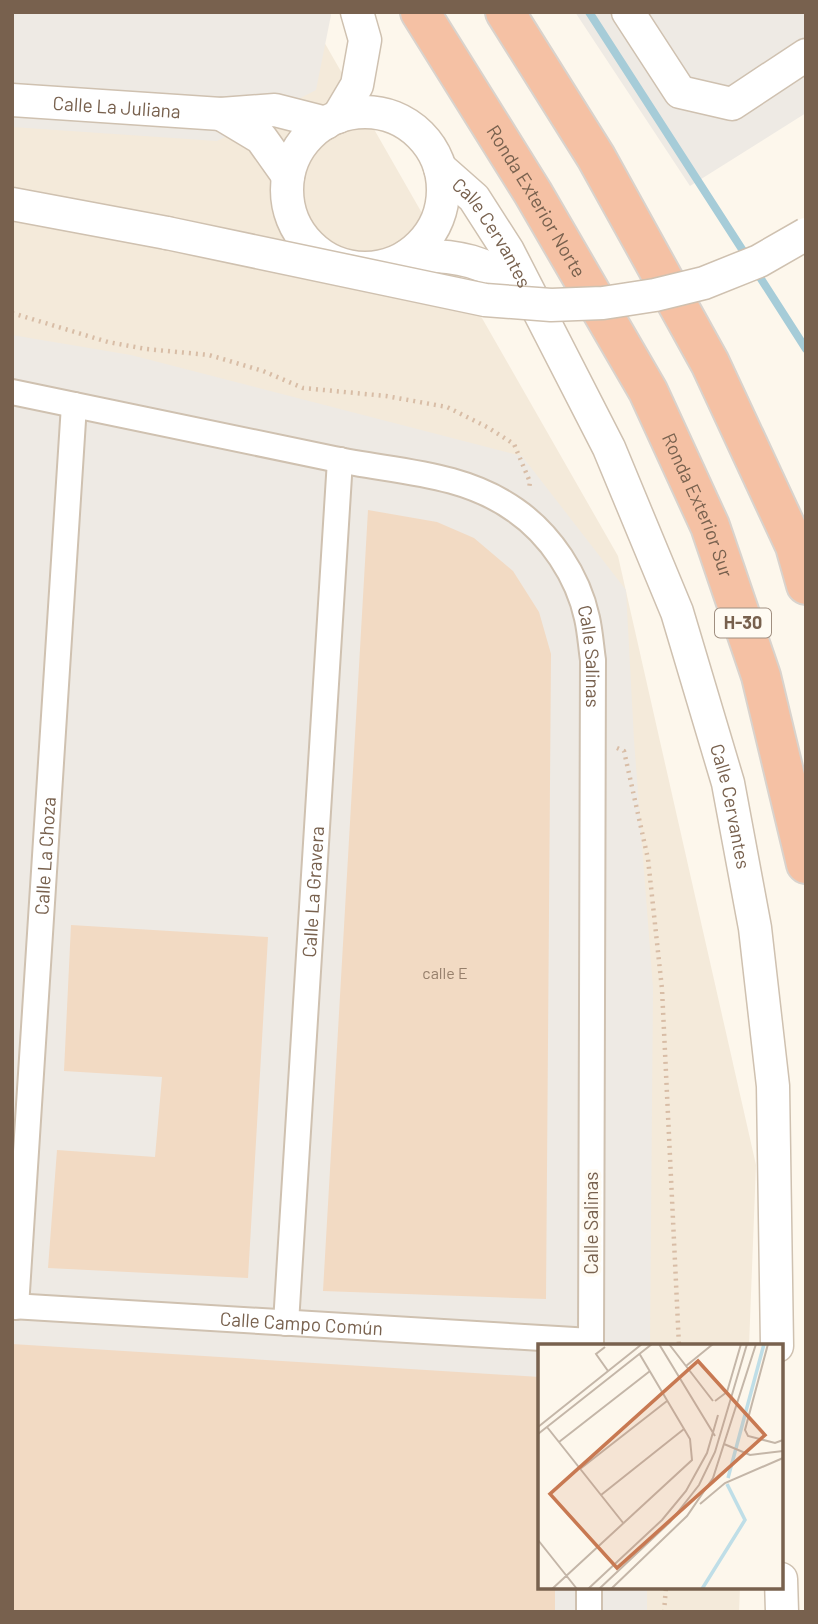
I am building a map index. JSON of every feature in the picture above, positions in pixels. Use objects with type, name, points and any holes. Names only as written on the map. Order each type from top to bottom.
[{"type":"highway","points":[[403,12],[476,102]]},
{"type":"highway","name":"Ronda Exterior Norte","points":[[420,12],[533,193],[648,391]]},
{"type":"highway","points":[[505,12],[596,157],[710,363],[795,546],[806,585]]},
{"type":"highway","name":"Ronda Exterior Sur","points":[[648,391],[710,526],[757,663],[806,864]]},
{"type":"street","points":[[332,120],[358,85],[365,40],[357,12]]},
{"type":"street","points":[[628,12],[680,92],[732,104],[806,55]]},
{"type":"street","name":"Calle La Juliana","points":[[12,100],[221,114],[275,110],[332,120]]},
{"type":"street","points":[[356,113],[392,117],[408,125],[422,137],[433,151],[440,168],[443,188],[441,208],[434,226],[422,243],[407,256],[389,265],[349,267],[321,255],[300,234],[291,216],[287,196],[288,176],[295,155],[309,136],[332,120],[356,113]]},
{"type":"street","name":"Calle La Juliana","points":[[221,114],[261,138],[288,176]]},
{"type":"street","name":"Calle Cervantes","points":[[440,168],[474,198],[508,251],[609,448],[677,612],[727,783],[755,928],[773,1086],[777,1344]]},
{"type":"street","points":[[12,204],[167,233],[485,300],[551,305],[616,301],[656,295],[704,283],[759,261],[806,234]]},
{"type":"street","name":"Calle Cervantes","points":[[407,256],[443,255],[478,262],[510,278],[536,302]]},
{"type":"street","name":"Calle Salinas","points":[[12,392],[340,460],[437,476],[478,488],[516,510],[548,540],[572,576],[587,617],[593,660],[591,1343]]},
{"type":"street","name":"Calle La Choza","points":[[14,1306],[74,405]]},
{"type":"street","name":"Calle La Gravera","points":[[286,1323],[340,460]]},
{"type":"street","name":"Calle Campo Común","points":[[14,1306],[591,1343]]},
{"type":"street","points":[[589,1589],[589,1612]]},
{"type":"street","points":[[781,1589],[782,1612]]},
{"type":"path","points":[[12,313],[108,342],[208,355],[263,371],[303,388],[386,396],[447,407],[487,426],[514,444],[530,482],[528,493]]},
{"type":"path","points":[[610,744],[624,751],[648,859],[662,989],[679,1344]]},
{"type":"path","points":[[664,1612],[666,1589]]},
{"type":"shaded area","points":[[12,12],[307,12],[618,556],[756,1165],[749,1344],[538,1344],[538,1589],[740,1589],[739,1612],[12,1612]]},
{"type":"shaded area","points":[[12,12],[329,12],[331,15],[316,90],[217,141],[12,127]]},
{"type":"shaded area","points":[[575,12],[806,12],[806,113],[690,186]]},
{"type":"shaded area","points":[[12,335],[131,355],[522,456],[626,590],[634,740],[653,988],[650,1344],[538,1344],[538,1589],[647,1589],[647,1612],[12,1612]]},
{"type":"building","points":[[368,510],[437,522],[474,538],[513,571],[539,612],[551,654],[546,1299],[323,1291]]},
{"type":"building","points":[[71,925],[268,937],[248,1278],[48,1268],[57,1150],[155,1157],[162,1077],[64,1071]]},
{"type":"building","points":[[12,1344],[538,1377],[538,1589],[555,1589],[555,1612],[12,1612]]},
{"type":"waterway","points":[[589,12],[747,257]]},
{"type":"waterway","points":[[756,271],[806,349]]}]
